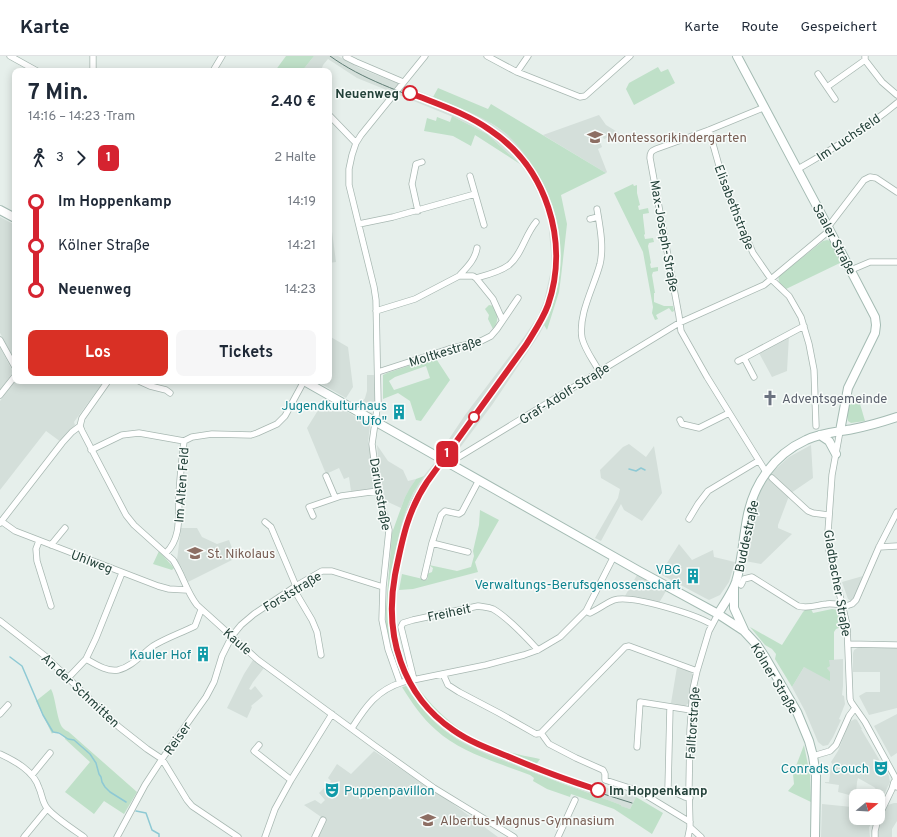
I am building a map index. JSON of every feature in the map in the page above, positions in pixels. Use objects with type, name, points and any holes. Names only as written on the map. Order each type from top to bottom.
[{"type":"main road","name":"Saaler Straße","points":[[737,56],[851,270],[872,311],[876,325],[871,341],[848,388],[840,431]]},
{"type":"main road","points":[[0,210],[12,216]]},
{"type":"main road","name":"Kölner Straße","points":[[309,384],[718,614],[744,631],[757,645],[765,657],[804,728],[813,756],[816,776],[815,837]]},
{"type":"main road","points":[[840,431],[897,417]]},
{"type":"main road","name":"Buddestraße","points":[[718,614],[738,586],[749,508],[755,492],[766,472],[780,457],[808,439],[840,431]]},
{"type":"main road","points":[[820,436],[829,441],[836,454]]},
{"type":"main road","points":[[738,586],[734,608],[744,631]]},
{"type":"street","points":[[10,56],[32,68]]},
{"type":"street","points":[[93,56],[93,68]]},
{"type":"street","points":[[216,68],[222,56]]},
{"type":"street","points":[[376,422],[378,403],[378,372],[374,289],[349,185],[349,169],[356,143],[366,128],[425,56]]},
{"type":"street","points":[[487,56],[517,72],[583,97],[630,56]]},
{"type":"street","points":[[517,72],[528,56]]},
{"type":"street","points":[[346,57],[403,82]]},
{"type":"street","points":[[827,87],[865,58],[882,82],[897,95]]},
{"type":"street","points":[[818,74],[834,99]]},
{"type":"street","name":"Im Luchsfeld","points":[[798,169],[842,144],[897,103]]},
{"type":"street","points":[[709,130],[764,107]]},
{"type":"street","points":[[332,118],[356,143]]},
{"type":"street","name":"Max-Joseph-Straße","points":[[709,130],[652,151],[650,158],[680,316],[681,331],[729,413],[766,472]]},
{"type":"street","name":"Elisabethstraße","points":[[709,130],[725,187],[752,253],[771,279],[794,302],[801,317],[814,370],[816,426]]},
{"type":"street","points":[[418,211],[412,184],[416,164],[422,162]]},
{"type":"street","points":[[470,176],[484,225]]},
{"type":"street","name":"Graf-Adolf-Straße","points":[[449,463],[680,322],[764,285],[829,228],[864,180],[870,177],[876,178],[897,192]]},
{"type":"street","points":[[359,224],[418,211],[475,194]]},
{"type":"street","points":[[597,209],[601,244],[600,264],[582,319],[582,330],[584,343],[599,371]]},
{"type":"street","points":[[590,219],[598,217]]},
{"type":"street","points":[[476,278],[500,270],[509,265],[518,254],[530,229],[536,222]]},
{"type":"street","points":[[376,311],[415,300],[459,276],[472,262],[476,255],[477,248]]},
{"type":"street","points":[[851,270],[870,262],[897,262]]},
{"type":"street","points":[[459,276],[472,276],[476,278],[493,299],[502,319]]},
{"type":"street","name":"Moltkestraße","points":[[378,372],[449,348],[481,341],[491,336],[518,298]]},
{"type":"street","points":[[738,361],[804,326]]},
{"type":"street","points":[[0,340],[12,362]]},
{"type":"street","points":[[744,358],[754,377]]},
{"type":"street","points":[[0,395],[12,380]]},
{"type":"street","points":[[1,522],[62,443],[80,426],[82,418],[106,384]]},
{"type":"street","points":[[146,384],[166,390],[170,393]]},
{"type":"street","name":"Im Alten Feld","points":[[166,554],[172,548],[178,529],[179,495],[184,441],[212,434],[257,433],[277,424],[285,416],[302,384]]},
{"type":"street","points":[[680,420],[682,424],[699,428],[729,413]]},
{"type":"street","name":"Dariusstraße","points":[[376,422],[372,444],[378,491],[388,530],[382,620],[388,649],[400,683]]},
{"type":"street","name":"Kaule","points":[[80,426],[126,515],[134,525],[178,567],[187,590],[201,610],[258,660],[419,778],[514,837]]},
{"type":"street","name":"Gladbacher Straße","points":[[840,431],[828,515],[828,532],[829,550],[847,625],[850,699],[855,708]]},
{"type":"street","points":[[92,450],[122,435],[139,433],[184,441]]},
{"type":"street","points":[[689,519],[708,491],[758,461]]},
{"type":"street","points":[[326,476],[336,498]]},
{"type":"street","points":[[772,478],[808,511],[828,515]]},
{"type":"street","points":[[424,577],[432,543],[441,515],[447,511],[459,514],[462,512],[479,480]]},
{"type":"street","points":[[313,516],[309,507],[349,494],[378,491]]},
{"type":"street","points":[[738,586],[744,579],[752,577],[798,606],[804,608],[829,603],[843,606],[852,604],[856,600],[879,547],[897,512]]},
{"type":"street","name":"Uhlweg","points":[[1,522],[15,531],[122,573],[158,586],[174,590],[187,590]]},
{"type":"street","points":[[265,522],[271,527],[294,587],[312,620],[317,632],[321,655]]},
{"type":"street","points":[[51,545],[65,528]]},
{"type":"street","points":[[39,541],[36,550],[37,561],[51,606]]},
{"type":"street","points":[[432,543],[456,551],[468,552]]},
{"type":"street","points":[[879,547],[897,546]]},
{"type":"street","points":[[352,728],[364,709],[372,700],[381,692],[400,683],[510,659],[538,650],[560,637],[586,611],[614,556]]},
{"type":"street","name":"Forststraße","points":[[232,636],[241,625],[254,614],[319,572],[329,570],[383,587]]},
{"type":"street","points":[[68,678],[86,659],[122,573]]},
{"type":"street","points":[[586,611],[590,613],[615,599],[626,598],[665,607],[704,620],[711,624]]},
{"type":"street","name":"Freiheit","points":[[414,680],[401,627],[403,623],[414,620],[478,606],[486,607],[494,610],[514,626],[538,650]]},
{"type":"street","points":[[86,659],[100,667],[111,670],[118,670],[126,667],[154,646],[195,626],[201,610]]},
{"type":"street","name":"Falltorstraße","points":[[688,837],[690,825],[690,730],[696,671],[711,624],[718,614]]},
{"type":"street","name":"An der Schmitten","points":[[0,621],[45,656],[119,726],[162,759]]},
{"type":"street","name":"Reiser","points":[[117,837],[145,785],[208,694],[214,682],[222,656],[232,636]]},
{"type":"street","points":[[848,644],[897,645]]},
{"type":"street","points":[[443,674],[448,685],[536,734],[541,733],[624,647],[629,646],[696,671]]},
{"type":"street","points":[[637,747],[640,702],[691,710]]},
{"type":"street","points":[[0,714],[8,706]]},
{"type":"street","points":[[670,707],[668,789],[690,798]]},
{"type":"street","points":[[813,756],[833,749],[848,716],[855,708],[895,777],[897,787]]},
{"type":"street","points":[[265,837],[275,809],[291,780],[332,714]]},
{"type":"street","points":[[541,733],[549,744],[603,770],[606,774],[605,780],[639,791],[690,825],[701,837]]},
{"type":"street","points":[[259,745],[254,751],[291,780]]},
{"type":"street","points":[[32,776],[50,753]]},
{"type":"street","points":[[0,754],[9,758],[32,776],[37,782],[42,799],[48,809],[84,837]]},
{"type":"street","points":[[162,759],[192,806],[238,837]]},
{"type":"street","points":[[885,804],[896,780]]},
{"type":"street","points":[[558,837],[575,800]]},
{"type":"street","points":[[24,837],[48,809]]},
{"type":"street","points":[[315,837],[323,820]]},
{"type":"street","points":[[875,837],[876,825]]},
{"type":"shaded area","points":[[314,56],[338,56],[361,69],[473,112],[504,132],[517,143],[541,177],[552,200],[559,231],[561,258],[557,288],[547,320],[539,335],[492,405],[453,457],[441,451],[465,415],[524,337],[538,316],[544,301],[551,270],[551,253],[548,221],[543,204],[529,176],[520,164],[487,134],[458,119],[357,78],[328,59],[322,68],[304,68]]},
{"type":"shaded area","points":[[599,115],[606,125],[619,133],[604,139],[602,136],[599,138],[602,147],[598,149],[607,172],[606,173],[543,135]]},
{"type":"shaded area","points":[[0,217],[12,223],[12,355],[0,333]]},
{"type":"shaded area","points":[[332,231],[336,262],[332,263]]},
{"type":"shaded area","points":[[789,336],[787,371],[772,377],[759,353]]},
{"type":"shaded area","points":[[332,338],[348,347],[353,387],[346,398],[321,384],[332,384]]},
{"type":"shaded area","points":[[0,347],[12,370],[12,373],[0,390]]},
{"type":"shaded area","points":[[367,375],[375,375],[375,402],[370,411],[360,406],[367,391]]},
{"type":"shaded area","points":[[13,384],[102,384],[74,422],[75,425],[61,442],[46,431],[0,490],[0,401]]},
{"type":"shaded area","points":[[325,399],[370,425],[368,443],[371,456],[374,487],[372,489],[351,491],[349,477],[344,479],[339,468],[326,474],[307,428]]},
{"type":"shaded area","points":[[629,444],[646,457],[654,446],[662,493],[642,521],[624,510],[621,504],[601,541],[595,538],[618,498],[620,489],[601,478],[600,470],[623,447]]},
{"type":"shaded area","points":[[377,445],[388,461],[403,470],[408,481],[416,479],[405,497],[401,508],[388,502],[381,494]]},
{"type":"shaded area","points":[[811,445],[813,478],[791,493],[770,474],[789,457]]},
{"type":"shaded area","points":[[435,462],[442,466],[429,484],[430,485],[428,488],[426,487],[411,517],[396,586],[394,615],[396,635],[402,658],[411,677],[403,678],[401,677],[389,637],[387,609],[388,589],[399,530],[405,511],[418,483]]},
{"type":"shaded area","points":[[767,477],[789,496],[778,528],[792,534],[761,564],[745,561],[754,509],[758,495]]},
{"type":"shaded area","points":[[181,528],[197,528],[202,537],[217,544],[229,540],[232,548],[230,550],[234,559],[188,582],[177,560]]},
{"type":"shaded area","points":[[679,544],[692,560],[713,550],[714,557],[735,562],[729,582],[720,595],[709,600],[660,574]]},
{"type":"shaded area","points":[[637,575],[666,591],[659,603],[625,596]]},
{"type":"shaded area","points":[[863,576],[854,598],[851,601],[848,599],[842,582]]},
{"type":"shaded area","points":[[859,647],[897,647],[897,708],[869,715],[859,696],[866,692],[880,692],[880,672],[853,672],[853,653],[854,650]]},
{"type":"shaded area","points":[[843,659],[842,695],[844,696],[845,704],[839,719],[841,720],[833,737],[828,745],[823,746],[818,742],[805,711],[792,687],[804,667],[829,672],[827,668],[829,665],[829,660]]},
{"type":"shaded area","points":[[253,660],[264,668],[249,689],[251,690],[255,686],[263,696],[251,706],[252,707],[247,718],[227,708],[244,674]]},
{"type":"shaded area","points":[[677,667],[690,671],[693,675],[689,703],[685,706],[671,703]]},
{"type":"shaded area","points":[[414,684],[422,697],[437,714],[470,738],[571,779],[572,777],[636,797],[630,809],[475,750],[442,728],[424,711],[406,686]]},
{"type":"shaded area","points":[[897,714],[897,753],[891,757],[874,726]]},
{"type":"shaded area","points":[[855,719],[857,720],[889,776],[890,782],[885,793],[885,789],[876,789],[858,778],[856,789],[849,789],[849,795],[838,792],[839,785],[825,783],[829,782],[831,767],[833,765],[831,762],[838,751],[851,721]]},
{"type":"shaded area","points":[[374,751],[449,801],[498,837],[317,837],[324,819],[304,805],[315,800],[321,804],[325,800],[319,793],[331,781],[328,778],[337,764],[351,774]]},
{"type":"shaded area","points":[[897,803],[897,821],[892,829],[892,837],[878,837],[879,825],[885,825],[885,810],[888,805]]},
{"type":"shaded area","points":[[822,804],[849,807],[849,825],[870,825],[869,827],[870,837],[821,837]]},
{"type":"green space","points":[[286,56],[314,56],[304,68],[277,68]]},
{"type":"green space","points":[[658,67],[661,72],[668,69],[675,83],[634,105],[626,89],[629,83]]},
{"type":"green space","points":[[438,88],[488,109],[491,104],[606,173],[561,195],[567,224],[559,292],[547,330],[544,325],[555,297],[559,279],[560,243],[558,225],[547,191],[528,159],[511,138],[495,126],[470,112],[433,97]]},
{"type":"green space","points":[[452,116],[487,134],[520,164],[475,135],[471,146],[453,136],[424,131],[427,118],[436,121],[437,117],[450,122]]},
{"type":"green space","points":[[633,184],[634,186],[637,185],[640,205],[638,206],[639,210],[648,208],[649,213],[643,214],[644,235],[645,239],[653,238],[654,242],[649,243],[648,246],[650,264],[651,268],[658,267],[658,271],[653,272],[652,275],[655,293],[654,302],[664,306],[673,306],[674,311],[672,312],[669,308],[656,315],[658,319],[655,320],[652,313],[653,307],[643,252],[614,193]]},
{"type":"green space","points":[[823,241],[831,241],[842,262],[786,289],[779,282],[779,276]]},
{"type":"green space","points":[[489,305],[494,306],[497,315],[497,321],[493,329],[488,319],[489,315],[485,309]]},
{"type":"green space","points":[[435,357],[450,380],[421,421],[416,420],[410,401],[398,393],[383,399],[383,375]],"holes":[[[426,366],[430,378],[394,390],[389,381],[395,377]]]},
{"type":"green space","points":[[851,394],[858,397],[865,421],[851,423],[848,421],[847,414]]},
{"type":"green space","points":[[424,476],[412,495],[408,505],[396,548],[388,600],[390,642],[386,625],[386,608],[392,533],[405,497],[410,488],[416,479]]},
{"type":"green space","points":[[480,510],[499,520],[475,562],[478,572],[413,589],[399,590],[402,574],[427,580],[427,574],[432,572],[433,568],[429,565],[457,571],[471,567],[479,525]]},
{"type":"green space","points":[[159,551],[174,568],[172,570],[153,564]]},
{"type":"green space","points":[[811,609],[813,613],[832,609],[838,610],[841,627],[836,629],[834,632],[834,660],[829,660],[830,666],[827,668],[830,672],[830,681],[804,667],[792,687],[775,659],[776,654],[772,649],[765,645],[750,627],[782,645],[803,612]]},
{"type":"green space","points":[[414,684],[441,713],[472,737],[501,750],[540,759],[536,765],[483,744],[468,736],[439,715],[426,701]]},
{"type":"green space","points":[[406,686],[415,700],[438,725],[458,740],[473,748],[621,806],[630,809],[636,797],[663,813],[652,834],[614,809],[571,794],[570,797],[547,789],[533,781],[534,778],[530,775],[481,757],[457,745],[436,730],[422,715],[402,687]]},
{"type":"green space","points":[[51,689],[58,717],[65,730],[137,792],[124,814],[104,801],[94,814],[65,792],[90,762],[59,732],[53,732],[52,734],[36,701]]},
{"type":"green space","points":[[804,745],[810,775],[811,802],[788,791],[794,784],[793,774]]},
{"type":"waterway","points":[[629,469],[636,471],[641,468],[645,470]]},
{"type":"waterway","points":[[10,657],[22,666],[43,715],[53,732],[59,733],[68,739],[74,740],[90,754],[96,763],[105,787],[126,802]]},
{"type":"waterway","points":[[136,811],[146,813],[152,830],[159,834],[159,837]]},
{"type":"tram line","points":[[330,56],[356,72],[383,85],[465,119],[490,134],[513,153],[532,177],[540,191],[546,207],[553,239],[554,256],[550,289],[538,322],[474,414],[427,476],[412,500],[406,515],[392,575],[389,605],[390,630],[399,665],[406,681],[427,710],[440,723],[460,738],[486,751],[538,771],[632,803]]},
{"type":"tram line","name":"1","points":[[410,93],[469,118],[490,130],[514,149],[525,162],[535,178],[548,204],[554,226],[556,250],[555,271],[548,305],[539,324],[526,345],[427,482],[418,496],[409,516],[399,558],[391,604],[394,641],[406,674],[416,693],[433,713],[452,730],[476,744],[570,781],[598,790]]},
{"type":"place","name":"Neuenweg","points":[[410,93]]},
{"type":"place","name":"Montessorikindergarten","points":[[595,137]]},
{"type":"place","name":"Adventsgemeinde","points":[[770,398]]},
{"type":"place","name":"Jugendkulturhaus \"Ufo\"","points":[[399,412]]},
{"type":"place","name":"St. Nikolaus","points":[[195,553]]},
{"type":"place","name":"VBG Verwaltungs-Berufsgenossenschaft","points":[[693,576]]},
{"type":"place","name":"Kauler Hof","points":[[203,654]]},
{"type":"place","name":"Conrads Couch","points":[[881,768]]},
{"type":"place","name":"Puppenpavillon","points":[[332,790]]},
{"type":"place","name":"Im Hoppenkamp","points":[[598,790]]},
{"type":"place","name":"Albertus-Magnus-Gymnasium","points":[[428,820]]}]
